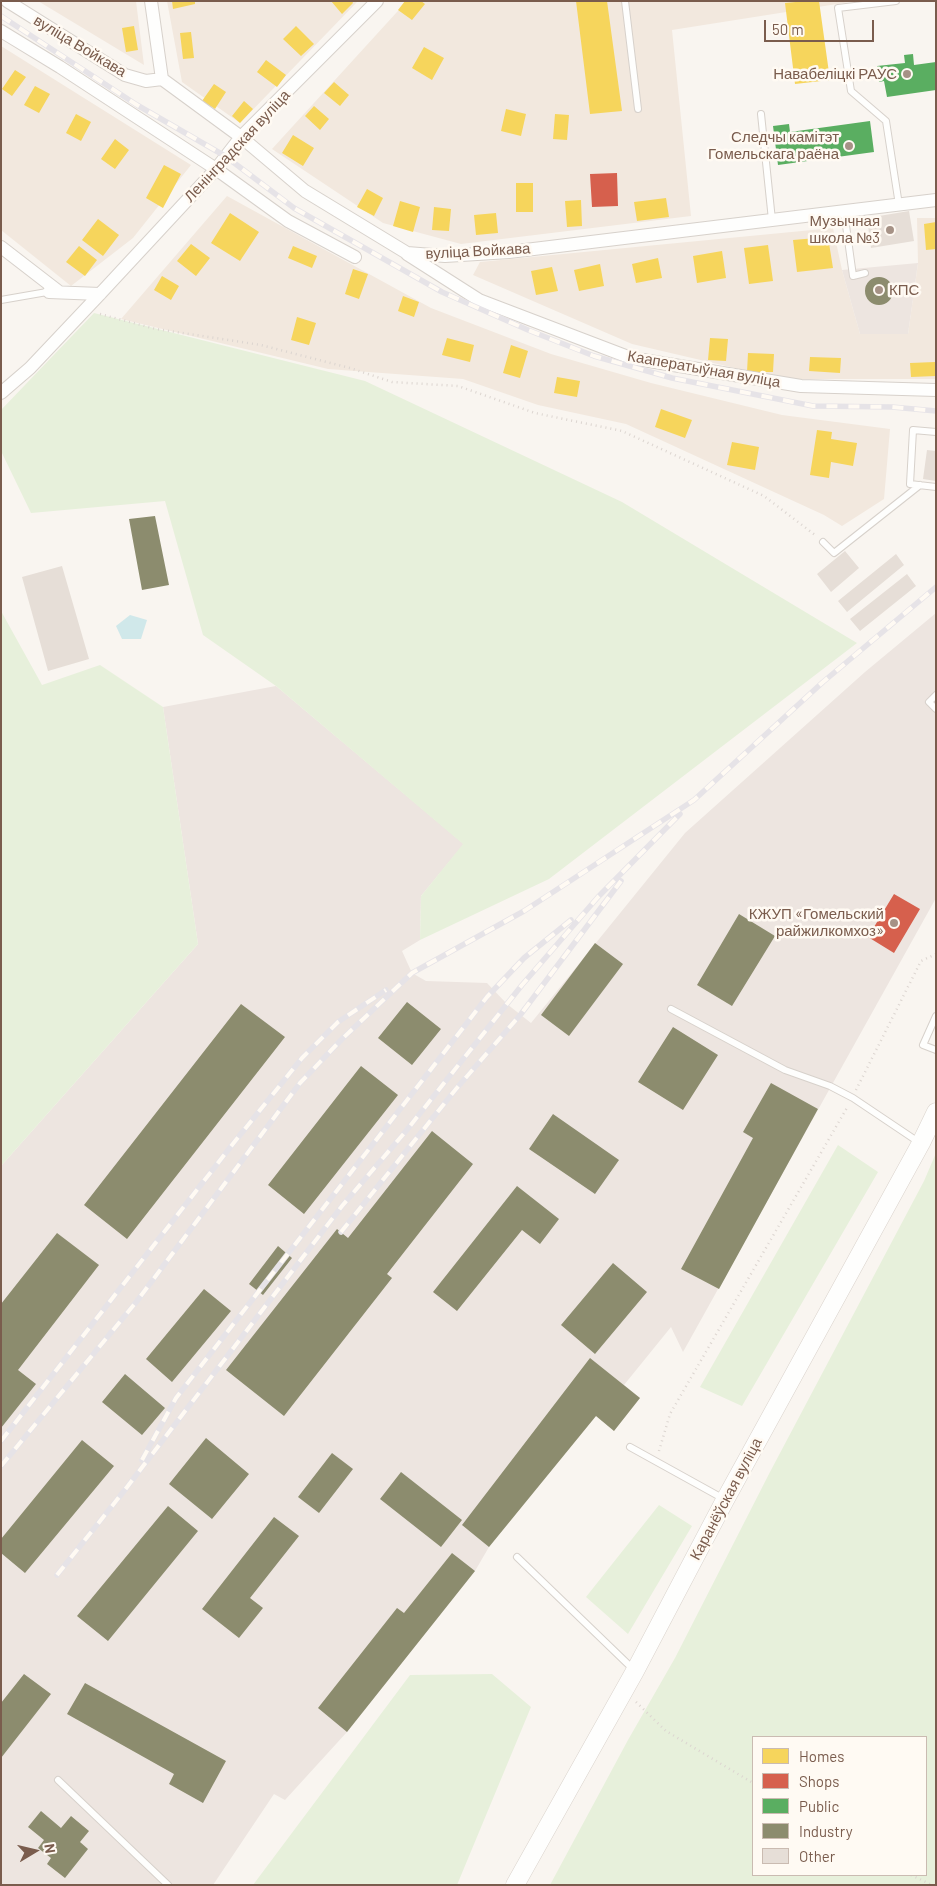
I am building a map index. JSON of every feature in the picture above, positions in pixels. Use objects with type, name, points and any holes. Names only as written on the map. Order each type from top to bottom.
[{"type":"main road","name":"Каранёўская вуліца","points":[[515,1885],[635,1671],[725,1500],[921,1144],[936,1112]]},
{"type":"street","name":"вуліца Войкава","points":[[7,1],[125,75],[146,81],[162,79],[241,137],[305,191],[406,254],[446,256],[509,252],[936,200]]},
{"type":"street","points":[[151,1],[162,79]]},
{"type":"street","name":"Ленінградская вуліца","points":[[1,392],[30,368],[216,169],[241,137],[377,1]]},
{"type":"street","name":"вуліца Войкава","points":[[1,31],[60,67],[216,169],[288,220],[355,257]]},
{"type":"street","points":[[1,247],[52,292],[100,294]]},
{"type":"street","name":"Кааператыўная вуліца","points":[[406,254],[479,300],[631,358],[801,386],[936,390]]},
{"type":"lane","points":[[625,1],[638,109]]},
{"type":"lane","points":[[896,1],[838,8],[851,92],[886,121],[900,205]]},
{"type":"lane","points":[[761,114],[772,220]]},
{"type":"lane","points":[[844,212],[853,276],[866,274]]},
{"type":"lane","points":[[1,300],[52,292]]},
{"type":"lane","points":[[936,432],[913,430],[910,484],[936,487]]},
{"type":"lane","points":[[823,542],[834,553],[920,485]]},
{"type":"lane","points":[[936,695],[929,702],[936,709]]},
{"type":"lane","points":[[671,1010],[785,1070],[830,1086],[853,1098],[921,1144]]},
{"type":"lane","points":[[936,1016],[923,1045],[936,1050]]},
{"type":"lane","points":[[630,1447],[725,1500]]},
{"type":"lane","points":[[517,1557],[635,1671]]},
{"type":"lane","points":[[58,1780],[168,1885]]},
{"type":"path","points":[[84,310],[156,329],[261,345],[350,368],[392,382],[458,386],[535,413],[622,432],[764,496],[823,542]]},
{"type":"path","points":[[656,1461],[670,1414],[853,1098],[921,961],[936,954]]},
{"type":"path","points":[[624,1691],[666,1731],[752,1782]]},
{"type":"path","points":[[913,1876],[932,1885]]},
{"type":"shaded area","points":[[38,1],[136,1],[144,65]]},
{"type":"shaded area","points":[[167,1],[358,1],[240,123],[182,82]]},
{"type":"shaded area","points":[[407,1],[856,1],[672,30],[691,216],[461,244],[383,223],[272,149]]},
{"type":"shaded area","points":[[1,46],[191,165],[133,238],[71,286],[1,230]]},
{"type":"shaded area","points":[[227,196],[431,308],[551,354],[651,383],[782,415],[890,429],[884,499],[842,526],[824,515],[626,424],[538,405],[463,379],[328,369],[121,319]]},
{"type":"shaded area","points":[[917,218],[936,218],[936,379],[782,379],[632,344],[473,275],[480,262],[833,228],[842,270],[860,334],[908,334],[918,263]]},
{"type":"shaded area","points":[[918,263],[908,334],[860,334],[842,270]]},
{"type":"shaded area","points":[[936,613],[936,898],[683,1352],[671,1327],[624,1385],[640,1398],[614,1431],[596,1416],[489,1547],[475,1571],[347,1732],[285,1800],[274,1794],[213,1885],[1,1885],[1,1166],[198,944],[163,707],[276,686],[464,844],[421,896],[420,940],[402,951],[412,973],[426,981],[487,983],[507,1004],[531,1023],[685,833],[865,672]]},
{"type":"green space","points":[[94,313],[365,381],[622,502],[857,643],[549,879],[420,940],[421,896],[463,844],[276,686],[203,635],[165,501],[31,513],[1,451],[1,410]]},
{"type":"green space","points":[[1,611],[42,685],[100,665],[163,707],[198,944],[1,1166]]},
{"type":"green space","points":[[838,1145],[878,1172],[742,1406],[700,1387]]},
{"type":"green space","points":[[936,1153],[936,1885],[550,1885],[628,1740],[675,1658],[770,1472],[924,1181]]},
{"type":"green space","points":[[659,1505],[692,1526],[628,1634],[586,1597]]},
{"type":"green space","points":[[492,1674],[531,1707],[457,1885],[253,1885],[410,1675]]},
{"type":"water","points":[[130,615],[147,620],[141,639],[122,639],[116,626]]},
{"type":"building: Homes","points":[[172,1],[195,1],[195,4],[173,9]]},
{"type":"building: Homes","points":[[331,1],[352,1],[353,3],[342,14]]},
{"type":"building: Homes","points":[[405,1],[421,1],[425,4],[412,20],[398,10]]},
{"type":"building: Homes","points":[[576,1],[607,1],[622,111],[590,114]]},
{"type":"building: Homes","points":[[819,1],[830,80],[795,84],[785,3]]},
{"type":"building: Homes","points":[[134,26],[138,50],[126,52],[122,28]]},
{"type":"building: Homes","points":[[296,26],[314,44],[301,56],[283,39]]},
{"type":"building: Homes","points":[[191,32],[194,58],[183,59],[180,33]]},
{"type":"building: Homes","points":[[424,47],[444,58],[432,80],[412,68]]},
{"type":"building: Homes","points":[[266,60],[286,75],[277,87],[257,72]]},
{"type":"building: Homes","points":[[15,70],[26,77],[12,96],[2,89]]},
{"type":"building: Homes","points":[[334,82],[349,95],[340,106],[324,93]]},
{"type":"building: Homes","points":[[214,84],[226,92],[215,109],[202,101]]},
{"type":"building: Homes","points":[[35,86],[50,94],[39,113],[24,105]]},
{"type":"building: Homes","points":[[244,101],[253,109],[240,123],[232,116]]},
{"type":"building: Homes","points":[[314,106],[329,119],[320,130],[305,116]]},
{"type":"building: Homes","points":[[506,109],[526,114],[521,136],[501,131]]},
{"type":"building: Homes","points":[[76,114],[91,122],[81,141],[66,133]]},
{"type":"building: Homes","points":[[555,114],[569,115],[567,140],[553,139]]},
{"type":"building: Homes","points":[[293,135],[314,148],[303,166],[282,153]]},
{"type":"building: Homes","points":[[115,139],[129,150],[115,169],[101,159]]},
{"type":"building: Homes","points":[[164,165],[181,174],[163,208],[146,198]]},
{"type":"building: Homes","points":[[516,183],[533,183],[533,212],[516,212]]},
{"type":"building: Homes","points":[[367,189],[383,198],[374,216],[357,207]]},
{"type":"building: Homes","points":[[666,198],[669,217],[637,221],[634,202]]},
{"type":"building: Homes","points":[[581,200],[582,226],[567,227],[565,201]]},
{"type":"building: Homes","points":[[400,201],[420,207],[413,232],[393,226]]},
{"type":"building: Homes","points":[[434,207],[451,209],[449,231],[432,230]]},
{"type":"building: Homes","points":[[230,213],[259,232],[240,261],[211,243]]},
{"type":"building: Homes","points":[[496,213],[498,233],[476,235],[474,215]]},
{"type":"building: Homes","points":[[98,219],[119,235],[103,256],[82,240]]},
{"type":"building: Homes","points":[[936,222],[936,249],[926,250],[924,224]]},
{"type":"building: Homes","points":[[828,237],[833,268],[797,272],[793,240]]},
{"type":"building: Homes","points":[[191,244],[210,258],[196,276],[177,261]]},
{"type":"building: Homes","points":[[768,245],[773,281],[749,284],[744,248]]},
{"type":"building: Homes","points":[[79,246],[97,260],[85,276],[66,262]]},
{"type":"building: Homes","points":[[293,246],[317,256],[312,268],[288,258]]},
{"type":"building: Homes","points":[[722,251],[726,278],[697,283],[693,256]]},
{"type":"building: Homes","points":[[658,258],[662,278],[636,283],[632,264]]},
{"type":"building: Homes","points":[[600,264],[604,286],[579,291],[574,270]]},
{"type":"building: Homes","points":[[552,267],[558,291],[536,295],[531,271]]},
{"type":"building: Homes","points":[[353,269],[368,274],[359,299],[345,294]]},
{"type":"building: Homes","points":[[162,276],[179,286],[171,300],[154,290]]},
{"type":"building: Homes","points":[[403,296],[419,302],[414,317],[398,311]]},
{"type":"building: Homes","points":[[297,317],[316,323],[309,345],[291,340]]},
{"type":"building: Homes","points":[[447,338],[474,345],[470,362],[442,355]]},
{"type":"building: Homes","points":[[710,338],[728,339],[726,361],[708,360]]},
{"type":"building: Homes","points":[[511,345],[528,351],[520,378],[503,373]]},
{"type":"building: Homes","points":[[748,353],[774,354],[773,372],[747,372]]},
{"type":"building: Homes","points":[[810,357],[841,358],[840,373],[809,371]]},
{"type":"building: Homes","points":[[935,362],[936,376],[911,377],[910,363]]},
{"type":"building: Homes","points":[[557,377],[580,381],[577,397],[554,393]]},
{"type":"building: Homes","points":[[661,409],[692,420],[685,438],[655,427]]},
{"type":"building: Homes","points":[[817,430],[832,432],[831,439],[857,443],[853,466],[831,462],[829,478],[810,475]]},
{"type":"building: Homes","points":[[732,442],[759,447],[755,470],[727,465]]},
{"type":"building: Shops","points":[[617,173],[618,206],[592,207],[590,174]]},
{"type":"building: Shops","name":"КЖУП «Гомельский райжилкомхоз»","points":[[894,894],[920,909],[894,953],[868,937]]},
{"type":"building: Public","name":"Навабеліцкі РАУС","points":[[913,54],[914,65],[936,62],[936,90],[887,97],[884,81],[879,82],[877,66],[905,63],[904,55]]},
{"type":"building: Public","points":[[870,121],[874,152],[778,165],[773,126],[789,124],[790,132]]},
{"type":"building: Industry","name":"КПС","points":[[879,277],[889,281],[893,291],[889,301],[879,305],[869,301],[865,291],[869,281]]},
{"type":"building: Industry","points":[[155,516],[169,585],[142,590],[129,519]]},
{"type":"building: Industry","points":[[739,914],[775,936],[732,1006],[697,985]]},
{"type":"building: Industry","points":[[595,943],[623,964],[569,1036],[541,1015]]},
{"type":"building: Industry","points":[[407,1002],[441,1029],[412,1065],[378,1038]]},
{"type":"building: Industry","points":[[241,1004],[285,1037],[127,1239],[84,1205]]},
{"type":"building: Industry","points":[[673,1027],[718,1055],[683,1110],[638,1082]]},
{"type":"building: Industry","points":[[361,1066],[398,1095],[304,1214],[268,1185]]},
{"type":"building: Industry","points":[[771,1083],[818,1109],[719,1289],[681,1269],[753,1138],[743,1132]]},
{"type":"building: Industry","points":[[553,1114],[619,1160],[595,1194],[529,1149]]},
{"type":"building: Industry","points":[[432,1131],[473,1164],[387,1274],[392,1278],[284,1416],[226,1370],[337,1229],[348,1238]]},
{"type":"building: Industry","points":[[517,1186],[559,1219],[540,1244],[522,1230],[457,1311],[433,1292]]},
{"type":"building: Industry","points":[[57,1233],[99,1265],[18,1370],[36,1384],[1,1428],[1,1304]]},
{"type":"building: Industry","points":[[278,1246],[292,1258],[263,1295],[249,1284]]},
{"type":"building: Industry","points":[[613,1263],[647,1292],[595,1354],[561,1325]]},
{"type":"building: Industry","points":[[204,1289],[231,1311],[172,1382],[146,1359]]},
{"type":"building: Industry","points":[[590,1358],[640,1398],[614,1431],[596,1416],[489,1547],[462,1525]]},
{"type":"building: Industry","points":[[125,1374],[165,1408],[142,1435],[102,1402]]},
{"type":"building: Industry","points":[[206,1438],[249,1474],[212,1519],[169,1484]]},
{"type":"building: Industry","points":[[82,1440],[114,1466],[25,1573],[1,1553],[1,1539]]},
{"type":"building: Industry","points":[[332,1453],[353,1469],[319,1513],[298,1497]]},
{"type":"building: Industry","points":[[401,1472],[462,1520],[441,1547],[380,1499]]},
{"type":"building: Industry","points":[[168,1506],[198,1531],[108,1641],[77,1616]]},
{"type":"building: Industry","points":[[274,1517],[299,1536],[250,1598],[263,1608],[239,1638],[202,1609]]},
{"type":"building: Industry","points":[[452,1553],[475,1571],[347,1732],[318,1708],[397,1608],[404,1613]]},
{"type":"building: Industry","points":[[24,1674],[51,1694],[1,1758],[1,1703]]},
{"type":"building: Industry","points":[[85,1683],[226,1761],[203,1803],[169,1784],[174,1774],[67,1714]]},
{"type":"building: Industry","points":[[41,1811],[61,1828],[71,1816],[89,1831],[80,1842],[88,1849],[65,1878],[47,1864],[51,1858],[38,1848],[44,1840],[28,1827]]},
{"type":"building: Other","name":"Музычная школа №3","points":[[909,211],[914,241],[871,248],[867,218]]},
{"type":"building: Other","points":[[927,450],[936,451],[936,481],[923,479]]},
{"type":"building: Other","points":[[845,551],[859,568],[831,592],[817,574]]},
{"type":"building: Other","points":[[896,554],[904,565],[847,612],[838,601]]},
{"type":"building: Other","points":[[62,566],[89,659],[48,671],[22,577]]},
{"type":"building: Other","points":[[907,574],[916,586],[860,631],[850,619]]},
{"type":"railway","points":[[1,16],[137,105],[225,156],[294,208],[442,292],[528,330],[594,356],[672,378],[813,406],[892,407],[936,411]]},
{"type":"railway","points":[[1,1466],[137,1301],[300,1083],[342,1039],[412,973],[524,911],[694,800],[823,682],[936,587]]},
{"type":"railway","points":[[57,1575],[124,1491],[342,1206],[406,1131],[522,985],[598,897],[680,814]]},
{"type":"railway","points":[[341,1232],[456,1089],[521,1014],[621,881]]},
{"type":"railway","points":[[142,1460],[176,1398],[487,997],[524,958],[571,920]]},
{"type":"railway","points":[[1,1441],[302,1058],[338,1022],[386,990]]},
{"type":"place","name":"Навабеліцкі РАУС","points":[[907,74]]},
{"type":"place","name":"Следчы камітэт Гомельскага раёна","points":[[849,146]]},
{"type":"place","name":"Музычная школа №3","points":[[890,230]]},
{"type":"place","name":"КПС","points":[[879,290]]},
{"type":"place","name":"КЖУП «Гомельский райжилкомхоз»","points":[[894,923]]}]
